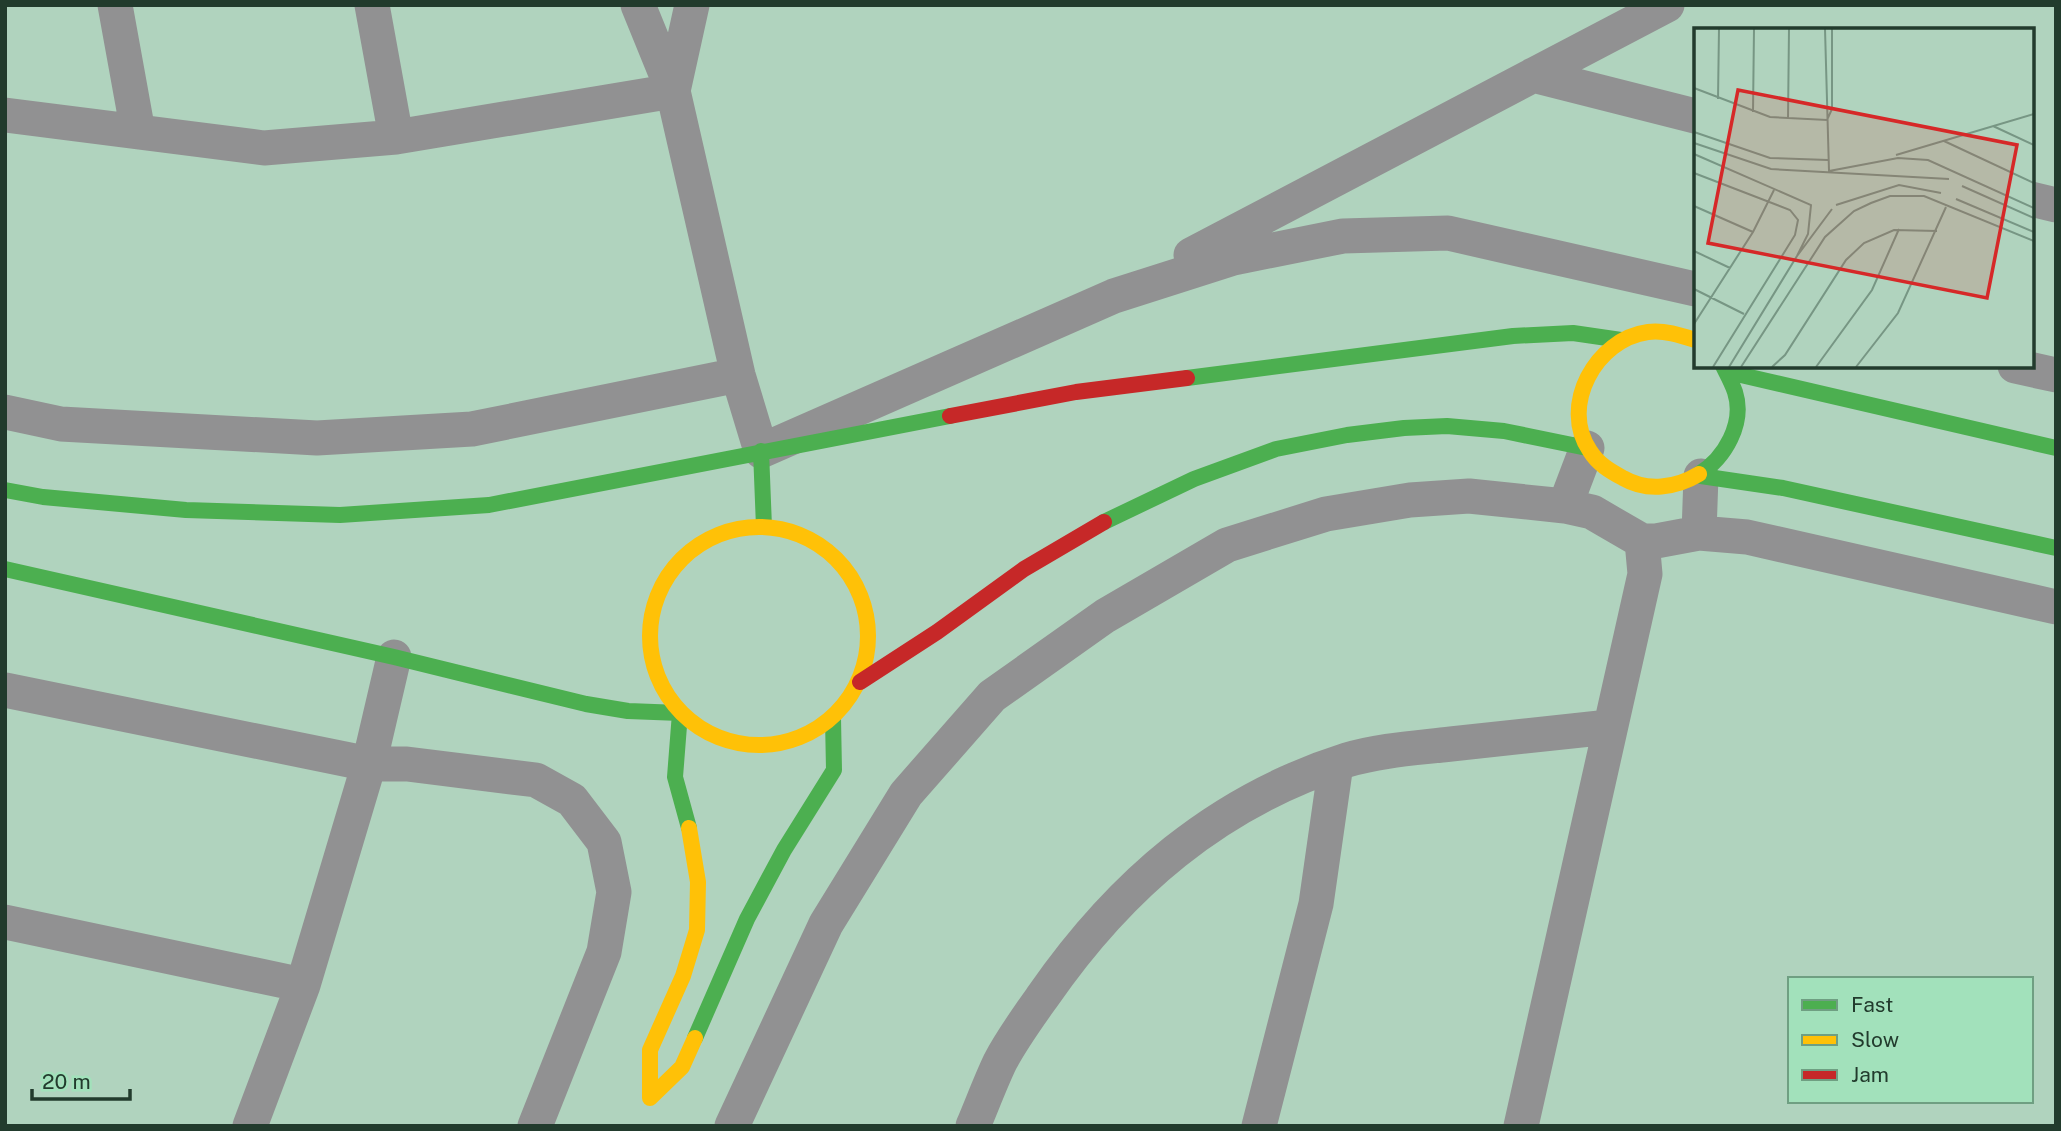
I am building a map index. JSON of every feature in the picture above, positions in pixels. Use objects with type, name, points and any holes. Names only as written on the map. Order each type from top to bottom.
[{"type":"main road","points":[[1683,336],[1645,332],[1621,340],[1601,355],[1587,375],[1579,400],[1580,425],[1587,448],[1604,468],[1624,481],[1649,488],[1676,486],[1701,476],[1721,458],[1734,434],[1737,407],[1725,369]]},
{"type":"main road","points":[[5,490],[43,497],[186,510],[340,515],[489,505],[761,451],[1103,389],[1513,336],[1573,333],[1621,340]]},
{"type":"main road","points":[[1725,369],[2056,448]]},
{"type":"main road","points":[[860,682],[937,632],[1024,569],[1092,527],[1194,479],[1276,449],[1348,435],[1447,426],[1504,431],[1587,448]]},
{"type":"main road","points":[[761,451],[764,527]]},
{"type":"main road","points":[[1701,476],[1783,488],[2056,548]]},
{"type":"main road","points":[[764,527],[794,532],[822,546],[844,566],[860,592],[868,622],[868,652],[860,682],[848,701],[833,718],[805,736],[772,746],[738,744],[707,733],[680,713],[659,682],[649,646],[653,609],[668,575],[693,548],[727,531],[764,527]]},
{"type":"main road","points":[[5,569],[394,657],[586,704],[628,711],[680,713]]},
{"type":"main road","points":[[650,1098],[650,1050],[683,976],[697,930],[698,882],[693,844],[676,777],[680,713]]},
{"type":"main road","points":[[642,1116],[650,1098],[682,1067],[747,919],[784,850],[834,770],[833,718]]},
{"type":"street","points":[[115,5],[138,132]]},
{"type":"street","points":[[372,5],[396,137]]},
{"type":"street","points":[[638,5],[673,91],[738,375],[761,451],[1114,296],[1667,5]]},
{"type":"street","points":[[673,91],[692,5]]},
{"type":"street","points":[[1534,75],[1694,116]]},
{"type":"street","points":[[5,115],[264,148],[396,137],[673,91]]},
{"type":"street","points":[[2033,199],[2056,205]]},
{"type":"street","points":[[1114,296],[1233,258],[1343,236],[1448,233],[1692,288],[1683,336]]},
{"type":"street","points":[[2024,368],[2056,375]]},
{"type":"street","points":[[5,412],[61,424],[317,438],[472,429],[738,375]]},
{"type":"street","points":[[1565,506],[1587,448]]},
{"type":"street","points":[[1699,533],[1701,476]]},
{"type":"street","points":[[732,1126],[825,924],[906,794],[992,696],[1105,616],[1227,545],[1326,514],[1410,500],[1469,496],[1565,506],[1592,512],[1642,541],[1699,533],[1747,537],[2056,607]]},
{"type":"street","points":[[1521,1126],[1645,574],[1642,541]]},
{"type":"street","points":[[250,1126],[303,985],[369,764],[394,657]]},
{"type":"street","points":[[5,690],[369,764],[407,764],[536,780],[572,800],[604,842],[614,892],[604,953],[535,1126]]},
{"type":"street","points":[[973,1126],[1001,1061],[1058,975],[1101,922],[1151,870],[1190,838],[1251,801],[1306,775],[1349,759],[1409,749],[1609,727]]},
{"type":"street","points":[[1259,1126],[1316,904],[1336,764]]},
{"type":"street","points":[[5,922],[303,985]]},
{"type":"traffic: fast","points":[[1187,378],[1513,336],[1573,333],[1621,340]]},
{"type":"traffic: fast","points":[[1699,474],[1717,459],[1735,427],[1737,404],[1734,389],[1724,368]]},
{"type":"traffic: fast","points":[[1728,372],[2056,448]]},
{"type":"traffic: fast","points":[[5,490],[43,497],[186,510],[340,515],[489,505],[950,416]]},
{"type":"traffic: fast","points":[[1104,522],[1194,479],[1276,449],[1347,435],[1447,426],[1504,431],[1587,448]]},
{"type":"traffic: fast","points":[[761,451],[764,527]]},
{"type":"traffic: fast","points":[[1701,476],[1783,488],[2056,548]]},
{"type":"traffic: fast","points":[[5,569],[394,657],[586,704],[628,711],[680,713],[675,777],[689,828]]},
{"type":"traffic: fast","points":[[695,1038],[747,919],[784,850],[834,770],[833,718]]},
{"type":"traffic: slow","points":[[1694,340],[1666,332],[1648,332],[1629,337],[1613,347],[1588,377],[1581,395],[1579,414],[1581,433],[1593,456],[1623,478],[1652,487],[1671,485],[1699,474]]},
{"type":"traffic: slow","points":[[770,527],[801,535],[820,545],[836,559],[850,575],[860,594],[868,636],[860,678],[850,697],[836,713],[820,727],[801,737],[770,745],[748,745],[717,737],[698,727],[668,697],[658,678],[652,657],[650,625],[658,594],[668,575],[698,545],[717,535],[738,529],[770,527]]},
{"type":"traffic: slow","points":[[689,828],[698,882],[697,930],[683,976],[650,1050],[650,1098],[682,1067],[695,1038]]},
{"type":"traffic: jam","points":[[950,416],[1076,392],[1187,378]]},
{"type":"traffic: jam","points":[[860,682],[937,632],[1024,569],[1104,522]]}]
